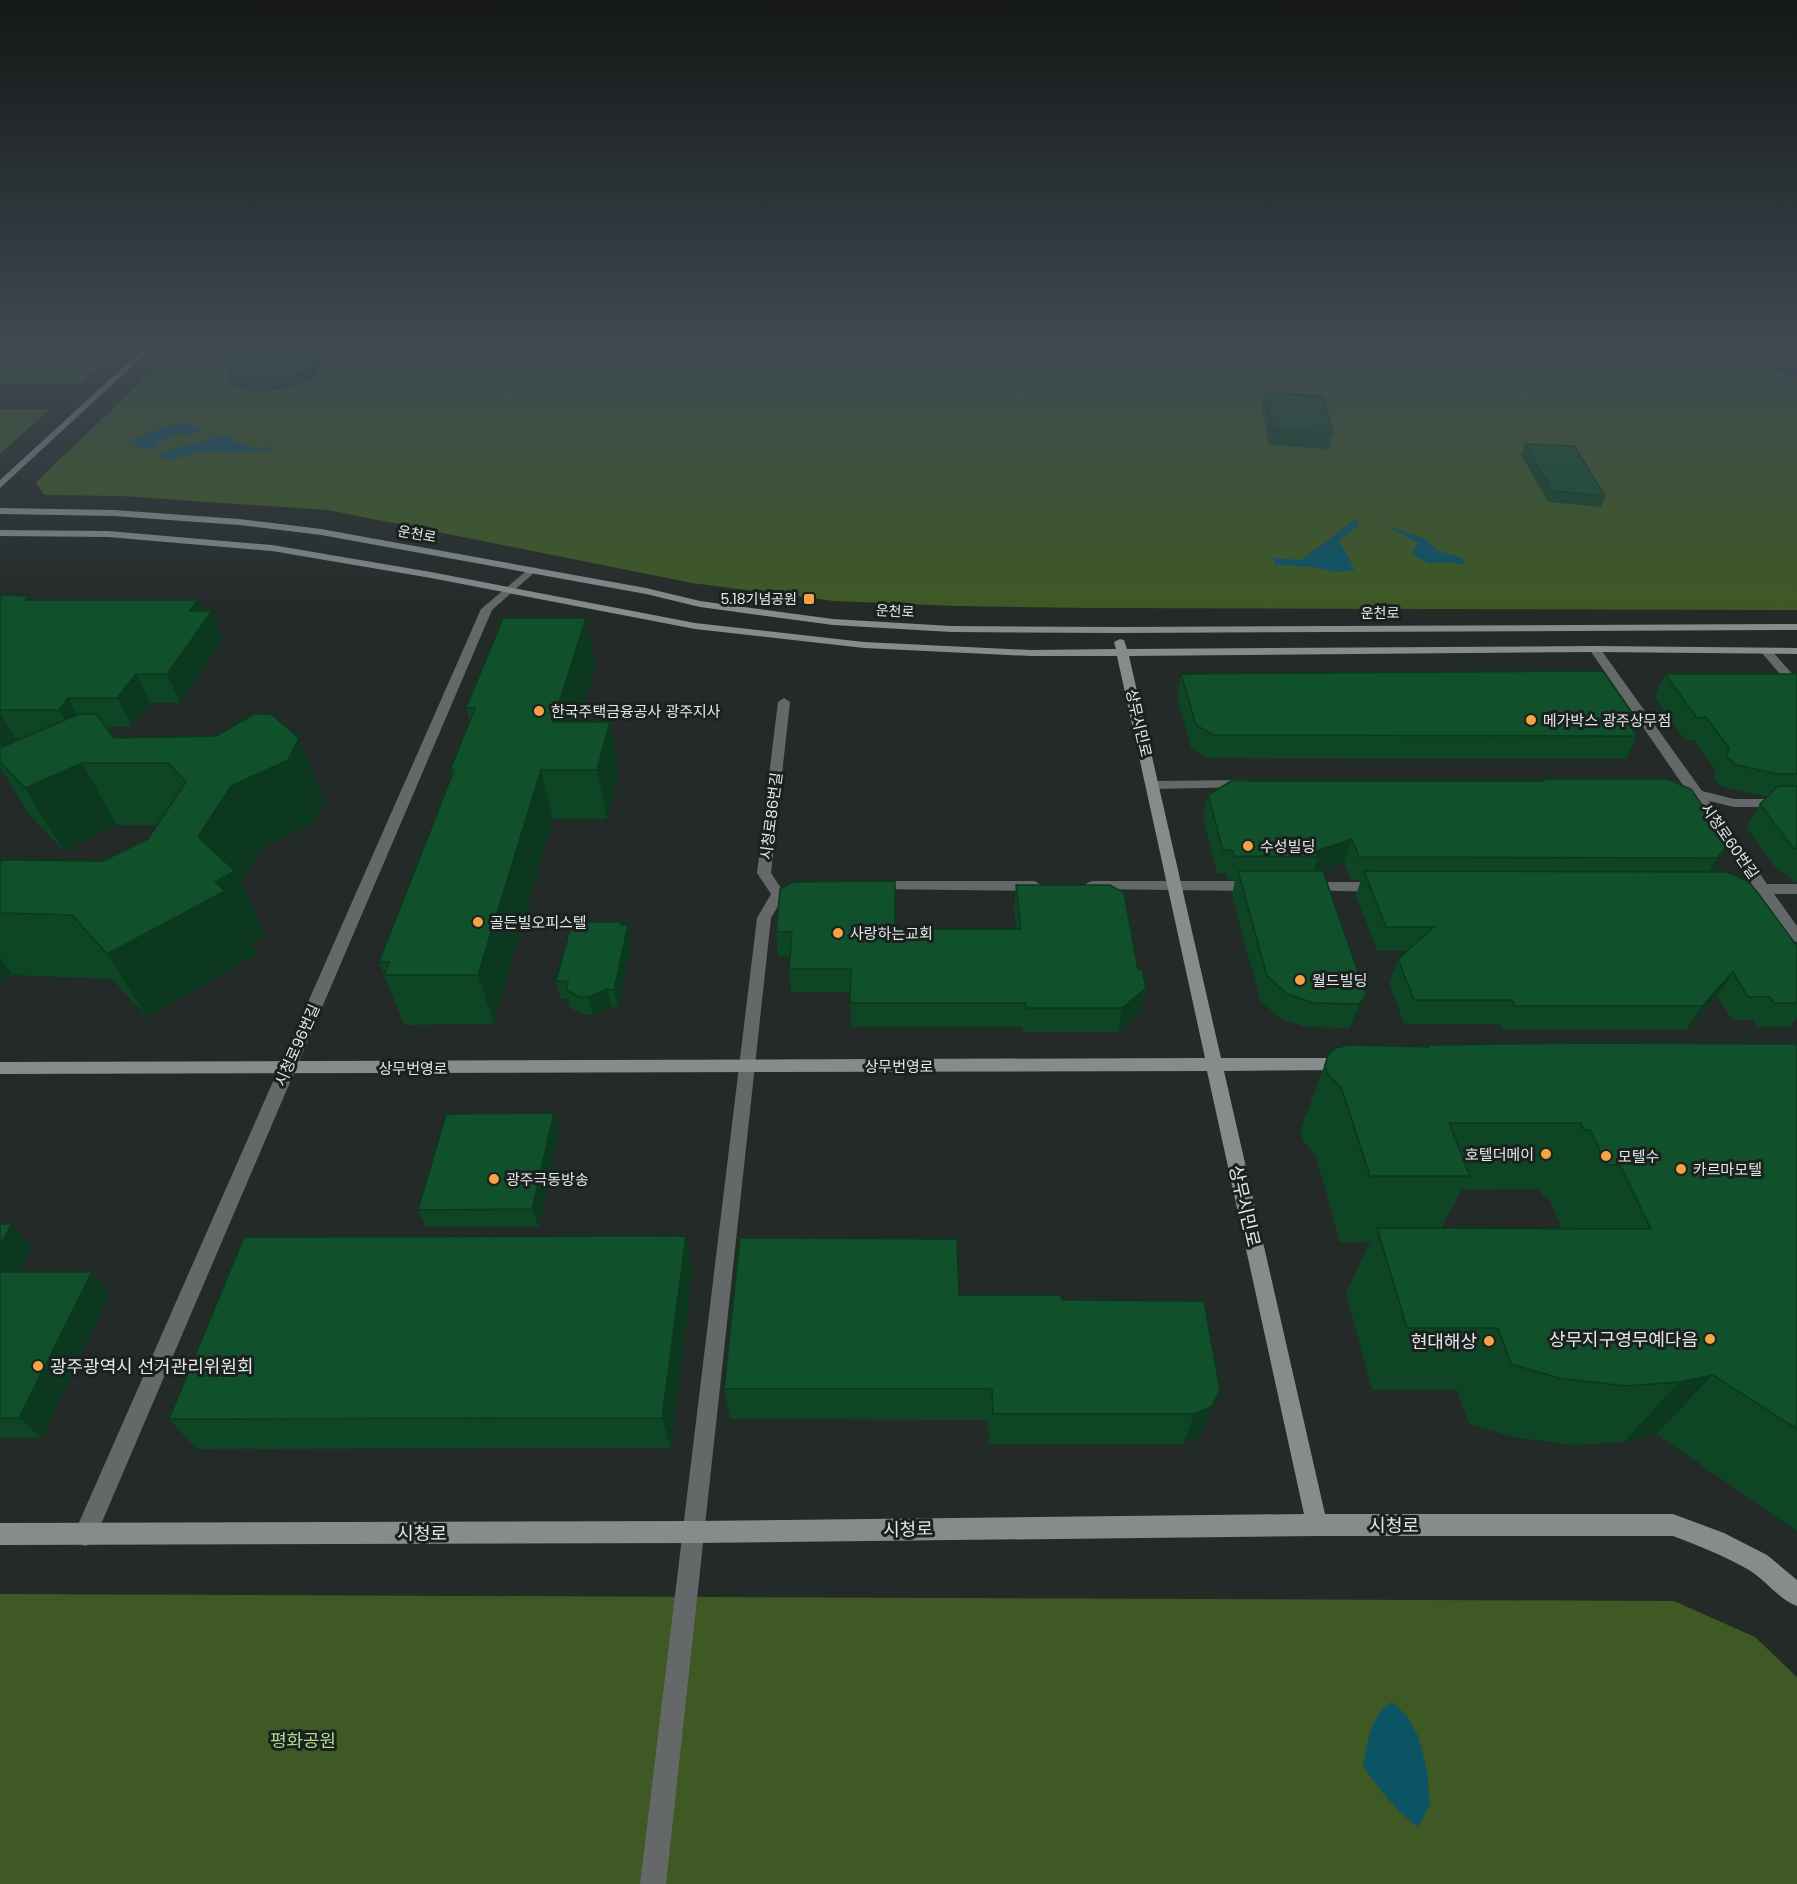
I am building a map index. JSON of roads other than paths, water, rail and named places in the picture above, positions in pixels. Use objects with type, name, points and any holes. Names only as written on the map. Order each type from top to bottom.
[{"type":"street","points":[[0,485],[54,435]]},
{"type":"street","name":"운천로","points":[[0,511],[114,513],[239,522],[321,532],[646,591],[700,604],[833,622],[951,629],[1118,630],[1797,627]]},
{"type":"street","points":[[0,533],[108,534],[273,548],[431,575],[695,626],[832,643],[1031,653],[1594,648],[1797,651]]},
{"type":"street","name":"시청로96번길","points":[[85,1535],[487,609],[531,570]]},
{"type":"street","name":"상무시민로","points":[[1118,630],[1121,652],[1153,784],[1317,1525]]},
{"type":"street","name":"시청로60번길","points":[[1594,648],[1797,937]]},
{"type":"street","points":[[1766,651],[1797,686]]},
{"type":"street","name":"시청로86번길","points":[[653,1884],[764,918],[783,893],[764,873],[784,702]]},
{"type":"street","points":[[1153,784],[1264,784]]},
{"type":"street","name":"시청로60번길","points":[[1657,785],[1696,794]]},
{"type":"street","points":[[1696,794],[1734,803],[1797,803]]},
{"type":"street","points":[[856,886],[1046,886]]},
{"type":"street","points":[[1081,886],[1269,886]]},
{"type":"street","points":[[1292,887],[1398,887]]},
{"type":"street","name":"시청로60번길","points":[[1728,889],[1763,889]]},
{"type":"street","points":[[1763,889],[1797,889]]},
{"type":"street","name":"상무번영로","points":[[0,1068],[1357,1064]]},
{"type":"street","name":"시청로","points":[[0,1534],[695,1532],[1317,1525],[1673,1525],[1716,1541],[1759,1563],[1797,1594]]},
{"type":"water","points":[[145,435],[177,435],[157,442],[160,445],[146,450],[130,441]]},
{"type":"water","points":[[225,435],[233,437],[233,441],[254,448],[272,446],[270,449],[251,453],[244,450],[229,453],[198,452],[170,460],[155,454]]},
{"type":"water","points":[[1357,518],[1358,526],[1339,540],[1355,570],[1335,572],[1312,567],[1276,565],[1273,558],[1301,560]]},
{"type":"water","points":[[1385,525],[1426,539],[1438,551],[1462,558],[1466,565],[1447,562],[1429,563],[1412,554],[1418,543]]},
{"type":"water","points":[[1392,1702],[1407,1716],[1419,1738],[1427,1770],[1430,1804],[1418,1827],[1388,1799],[1363,1766],[1368,1739],[1375,1721],[1385,1707]]},
{"type":"place","name":"5.18기념공원","points":[[809,599]]},
{"type":"place","name":"한국주택금융공사 광주지사","points":[[539,711]]},
{"type":"place","name":"메가박스 광주상무점","points":[[1531,720]]},
{"type":"place","name":"수성빌딩","points":[[1248,846]]},
{"type":"place","name":"골든빌오피스텔","points":[[478,922]]},
{"type":"place","name":"사랑하는교회","points":[[838,933]]},
{"type":"place","name":"월드빌딩","points":[[1300,980]]},
{"type":"place","name":"호텔더메이","points":[[1546,1154]]},
{"type":"place","name":"모텔수","points":[[1606,1156]]},
{"type":"place","name":"카르마모텔","points":[[1681,1169]]},
{"type":"place","name":"광주극동방송","points":[[494,1179]]},
{"type":"place","name":"상무지구영무예다음","points":[[1710,1339]]},
{"type":"place","name":"현대해상","points":[[1489,1341]]},
{"type":"place","name":"광주광역시 선거관리위원회","points":[[38,1366]]},
{"type":"park label","name":"평화공원","points":[[303,1740]]}]
